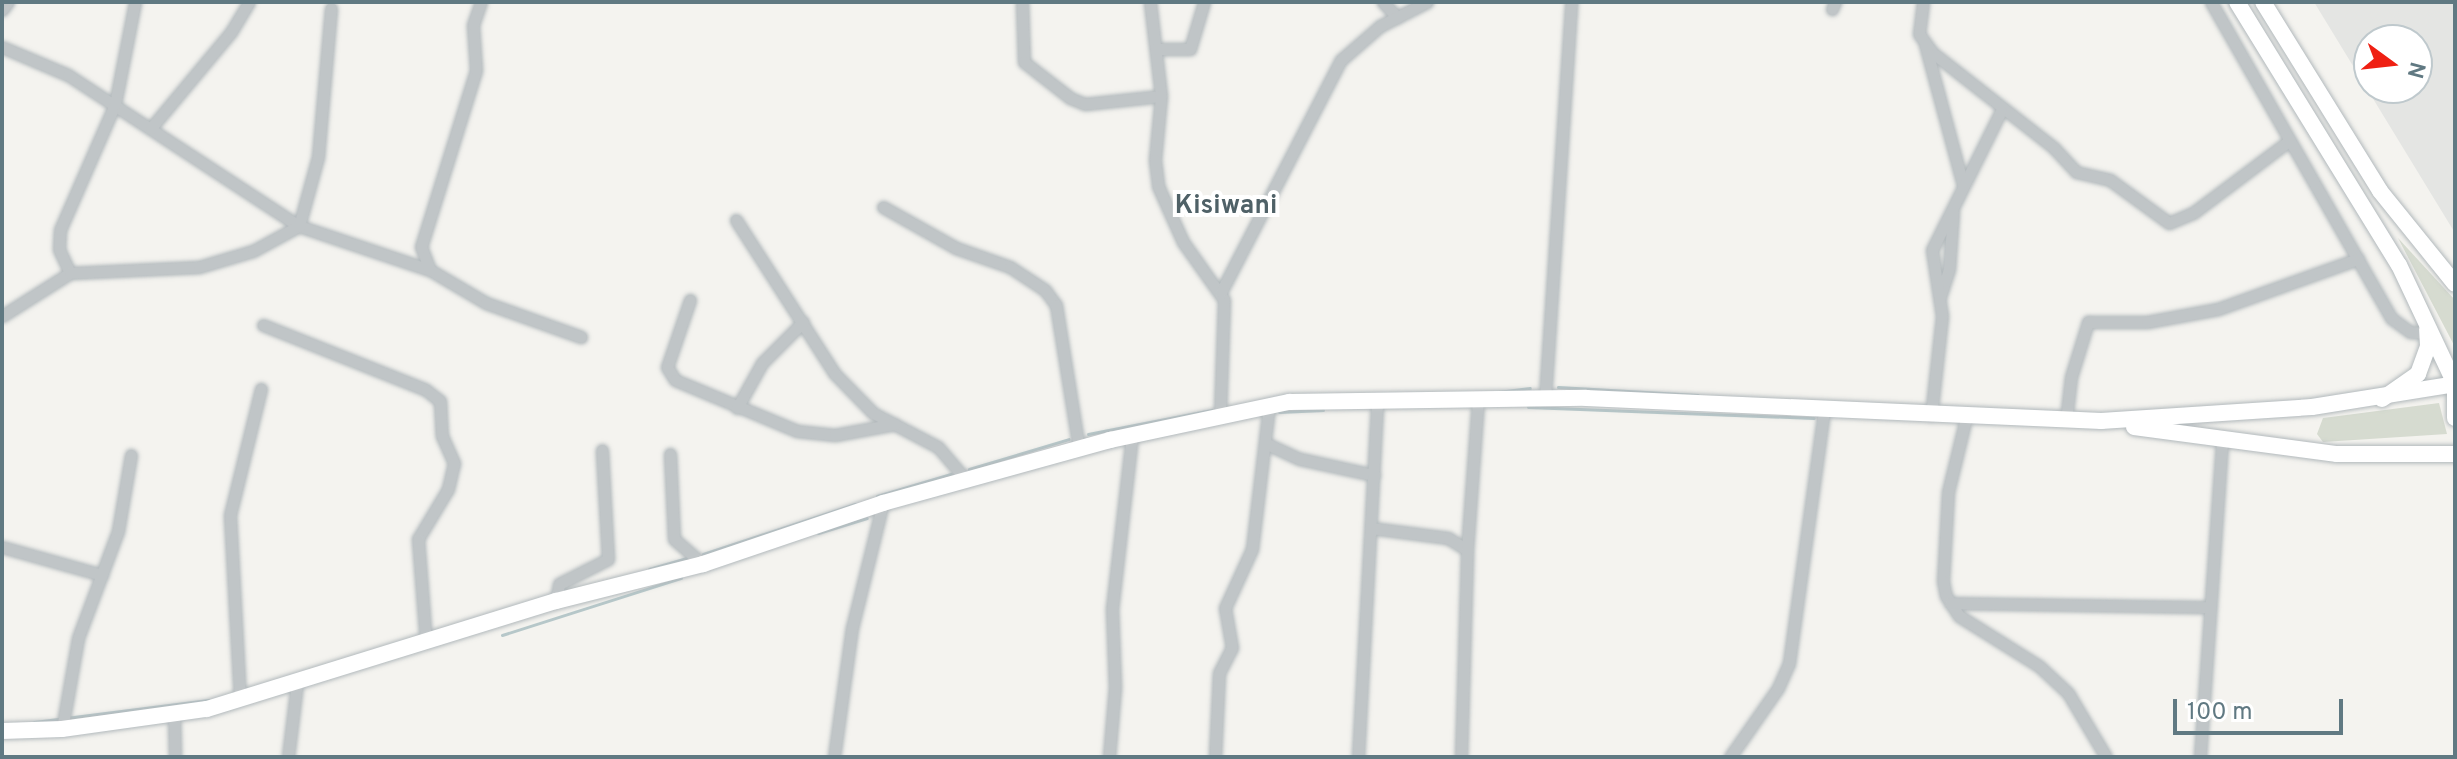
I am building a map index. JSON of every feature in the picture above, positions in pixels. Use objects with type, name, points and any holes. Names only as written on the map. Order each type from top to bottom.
[{"type":"main road","points":[[2237,2],[2418,301],[2455,384],[2455,418]]},
{"type":"main road","points":[[2263,2],[2380,191],[2455,284]]},
{"type":"main road","points":[[2382,399],[2418,374],[2428,333],[2418,301]]},
{"type":"main road","points":[[2,731],[62,729],[240,700],[556,601],[703,564],[883,503],[1079,449],[1269,407],[1377,401],[1545,398],[1966,418],[2101,421],[2382,399],[2455,384]]},
{"type":"main road","points":[[2101,421],[2222,442],[2337,454],[2455,454]]},
{"type":"street","points":[[2,10],[8,2]]},
{"type":"street","points":[[70,273],[59,249],[60,230],[115,104],[135,2]]},
{"type":"street","points":[[151,128],[231,32],[249,2]]},
{"type":"street","points":[[430,270],[421,247],[473,82],[474,17],[481,2]]},
{"type":"street","points":[[1022,2],[1024,62],[1070,98],[1085,104],[1161,96]]},
{"type":"street","points":[[1150,2],[1161,96],[1155,160],[1158,186],[1183,242],[1221,292],[1225,311],[1220,417]]},
{"type":"street","points":[[1156,49],[1190,49],[1204,2]]},
{"type":"street","points":[[1383,2],[1397,17]]},
{"type":"street","points":[[1221,292],[1341,60],[1362,39],[1427,2]]},
{"type":"street","points":[[1545,398],[1571,2]]},
{"type":"street","points":[[1923,2],[1918,25],[1963,185]]},
{"type":"street","points":[[2211,2],[2399,326],[2428,333]]},
{"type":"street","points":[[2,316],[70,273],[199,267],[253,251],[299,226],[318,157],[331,9]]},
{"type":"street","points":[[1924,44],[2001,111],[2054,148],[2076,172],[2110,180],[2169,223],[2193,213],[2289,141]]},
{"type":"street","points":[[2,47],[43,62],[115,104],[299,226],[430,270],[486,303],[581,337]]},
{"type":"street","points":[[1931,416],[1939,300],[1932,250],[2001,111]]},
{"type":"street","points":[[883,207],[956,248],[1030,277],[1045,290],[1056,305],[1079,449]]},
{"type":"street","points":[[1939,300],[1949,269],[1953,207]]},
{"type":"street","points":[[736,220],[835,374],[873,413],[931,442],[967,481]]},
{"type":"street","points":[[2066,420],[2071,377],[2088,322],[2147,322],[2218,309],[2358,259]]},
{"type":"street","points":[[690,300],[668,373],[737,408],[813,434],[896,424]]},
{"type":"street","points":[[737,408],[762,363],[803,322]]},
{"type":"street","points":[[263,325],[426,390],[440,401],[442,436],[454,463],[448,489],[418,539],[426,643]]},
{"type":"street","points":[[240,700],[230,515],[261,389]]},
{"type":"street","points":[[1461,757],[1467,550],[1478,400]]},
{"type":"street","points":[[1358,757],[1377,401]]},
{"type":"street","points":[[1215,757],[1219,673],[1232,648],[1225,608],[1252,549],[1269,407]]},
{"type":"street","points":[[1730,757],[1778,688],[1789,663],[1824,411]]},
{"type":"street","points":[[1966,418],[1945,528],[1943,581],[1950,603],[1959,616],[2039,666],[2068,693],[2106,757]]},
{"type":"street","points":[[1109,757],[1115,687],[1112,609],[1132,437]]},
{"type":"street","points":[[2200,757],[2222,442]]},
{"type":"street","points":[[1265,443],[1300,459],[1374,475]]},
{"type":"street","points":[[556,601],[559,584],[608,559],[602,450]]},
{"type":"street","points":[[670,454],[674,539],[703,564]]},
{"type":"street","points":[[62,729],[78,638],[118,531],[131,455]]},
{"type":"street","points":[[834,757],[854,615],[883,503]]},
{"type":"street","points":[[1371,528],[1448,538],[1467,550]]},
{"type":"street","points":[[2,547],[102,575]]},
{"type":"street","points":[[1950,603],[2209,607]]},
{"type":"street","points":[[288,757],[297,684]]},
{"type":"street","points":[[174,713],[175,757]]},
{"type":"shaded area","points":[[2314,2],[2455,2],[2455,233],[2376,104],[2433,104],[2433,24],[2353,24],[2353,66]]},
{"type":"shaded area","points":[[2398,238],[2455,300],[2455,347]]},
{"type":"shaded area","points":[[2439,403],[2447,434],[2323,442],[2317,434],[2323,418]]},
{"type":"waterway","points":[[1558,387],[1698,395]]},
{"type":"waterway","points":[[1498,392],[1530,388]]},
{"type":"waterway","points":[[1528,407],[1814,418]]},
{"type":"waterway","points":[[1088,434],[1212,410]]},
{"type":"waterway","points":[[1279,412],[1323,410]]},
{"type":"waterway","points":[[969,469],[1069,439]]},
{"type":"waterway","points":[[877,496],[951,474]]},
{"type":"waterway","points":[[703,554],[855,504]]},
{"type":"waterway","points":[[818,533],[867,518]]},
{"type":"waterway","points":[[649,569],[690,557]]},
{"type":"waterway","points":[[502,635],[681,578]]},
{"type":"waterway","points":[[34,722],[209,700]]},
{"type":"district","name":"Kisiwani","points":[[1226,207]]}]
